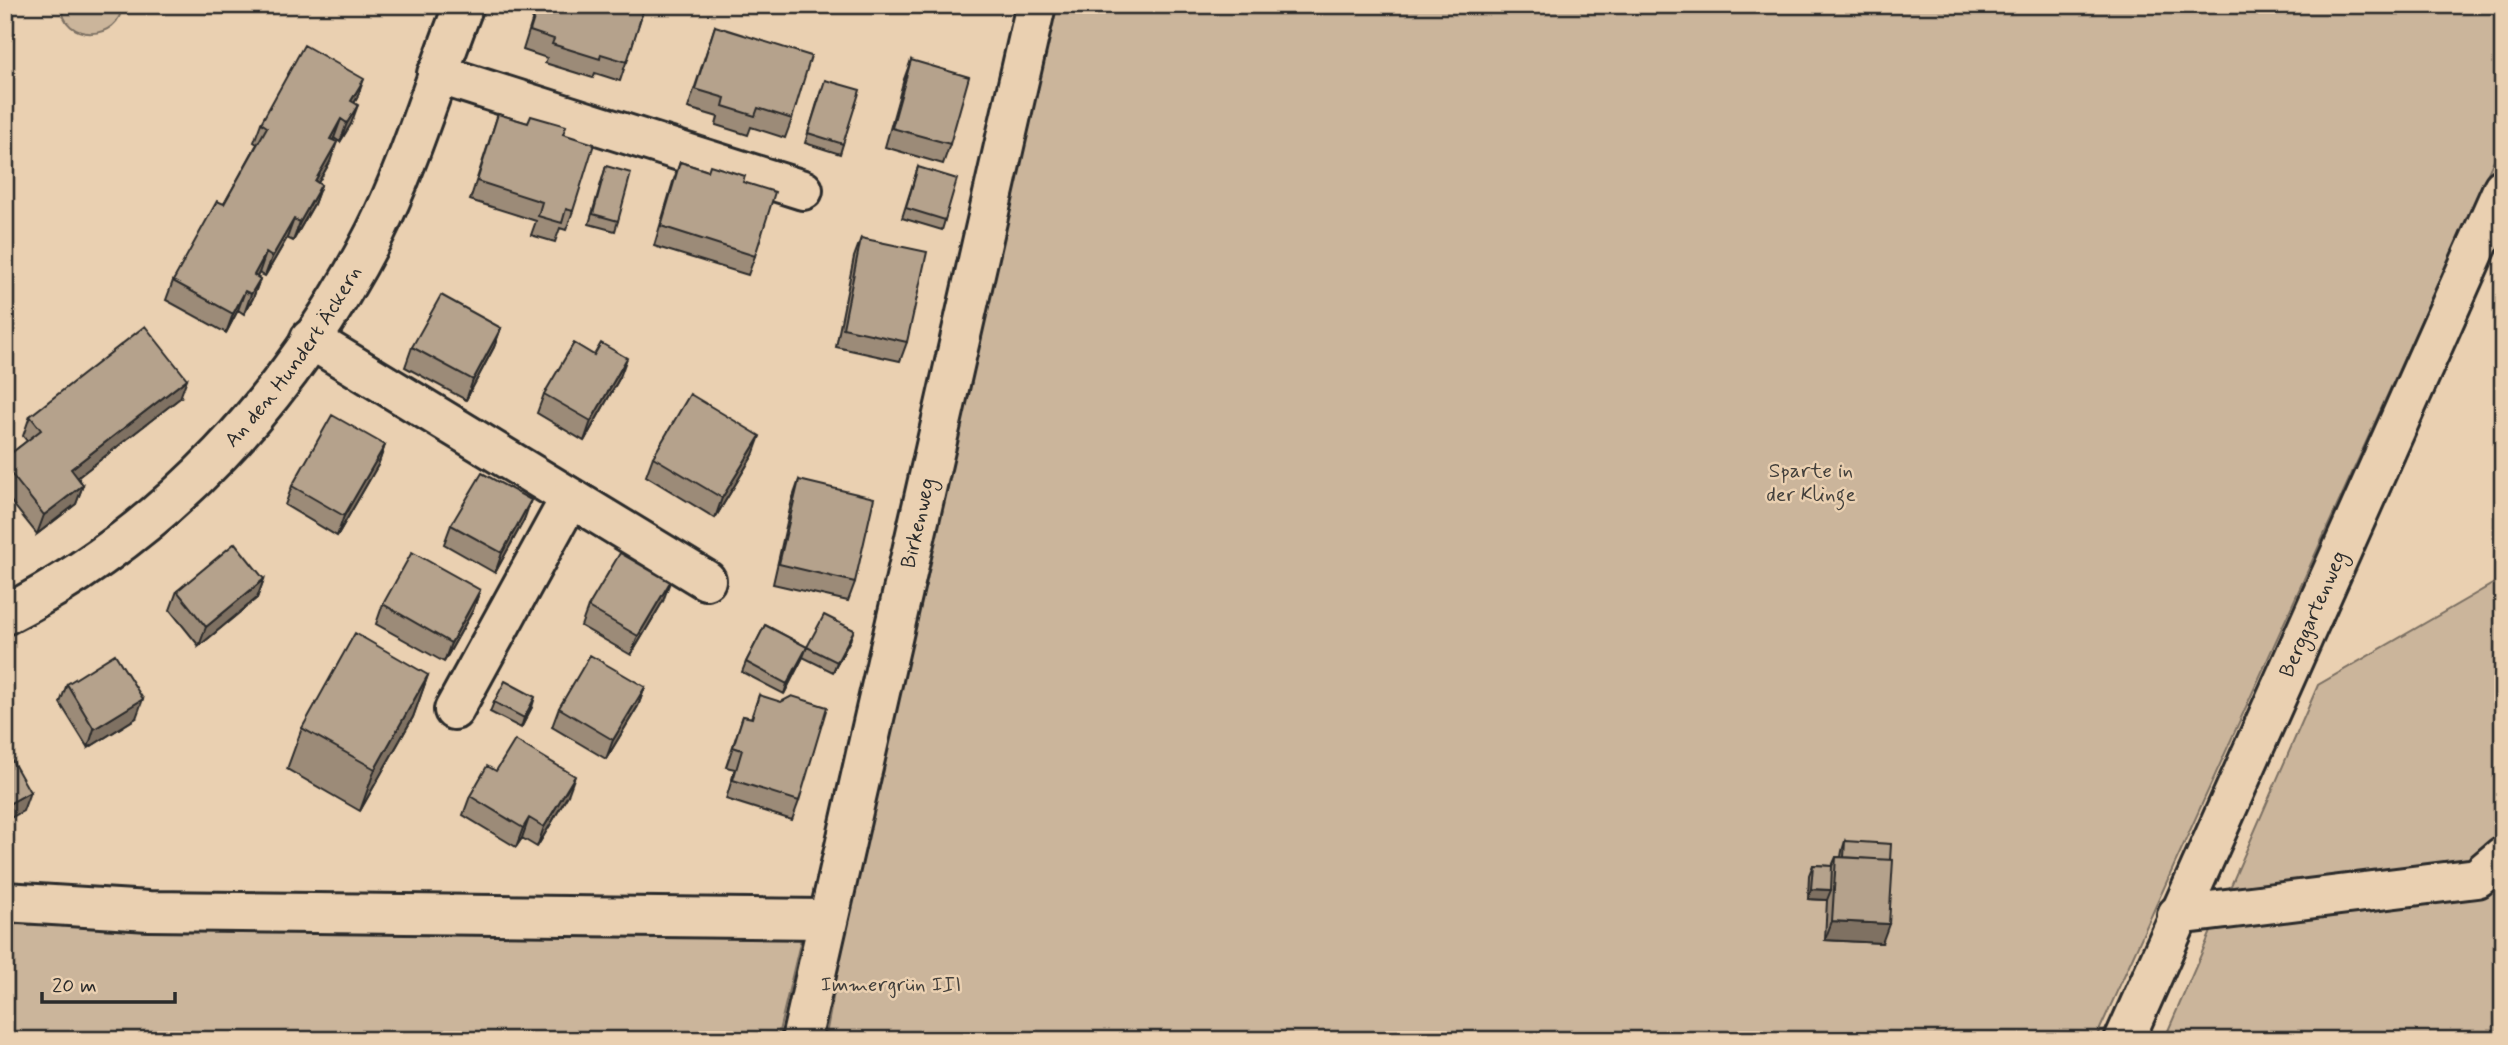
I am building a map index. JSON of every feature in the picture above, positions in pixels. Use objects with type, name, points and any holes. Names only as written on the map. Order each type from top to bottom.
[{"type":"street","name":"An den Hundert Äckern","points":[[5,615],[42,596],[114,550],[182,494],[248,425],[344,289],[376,231],[464,5]]},
{"type":"street","name":"Birkenweg","points":[[800,1040],[1036,5]]},
{"type":"street","points":[[437,74],[803,190]]},
{"type":"street","name":"Berggartenweg","points":[[2124,1040],[2177,915],[2503,188]]},
{"type":"street","points":[[310,339],[706,580]]},
{"type":"street","points":[[454,710],[570,498]]},
{"type":"street","points":[[2177,915],[2477,878],[2503,856]]},
{"type":"street","points":[[5,902],[149,911],[826,919]]},
{"type":"green space","points":[[62,5],[122,5],[119,17],[112,26],[91,33],[80,32],[71,27],[64,18]]},
{"type":"green space","name":"Sparte in der Klinge","points":[[1056,5],[2503,5],[2503,140],[2095,1040],[825,1040],[846,929]]},
{"type":"green space","points":[[2503,578],[2503,1040],[2164,1040],[2318,685]]},
{"type":"green space","points":[[5,924],[801,939],[777,1040],[5,1040]]},
{"type":"building","points":[[538,5],[645,5],[627,62],[601,54],[600,59],[552,44],[554,39],[530,31]]},
{"type":"building","points":[[715,26],[811,56],[792,119],[758,108],[755,116],[723,106],[725,98],[695,89]]},
{"type":"building","points":[[304,45],[364,79],[351,101],[358,105],[347,123],[341,119],[330,139],[337,142],[315,181],[321,185],[300,222],[294,219],[272,257],[266,253],[254,275],[260,279],[251,294],[245,291],[233,314],[173,281],[217,201],[224,204],[267,127],[261,123]]},
{"type":"building","points":[[911,60],[969,77],[950,144],[892,128]]},
{"type":"building","points":[[825,80],[860,90],[843,144],[808,133]]},
{"type":"building","points":[[498,114],[528,123],[531,116],[566,126],[563,134],[594,144],[573,211],[566,209],[562,223],[538,216],[542,202],[477,181]]},
{"type":"building","points":[[680,162],[708,171],[710,165],[745,176],[743,182],[775,192],[755,256],[661,226]]},
{"type":"building","points":[[606,166],[631,173],[618,221],[593,214]]},
{"type":"building","points":[[918,167],[957,179],[945,220],[906,208]]},
{"type":"building","points":[[861,238],[927,252],[907,342],[843,328]]},
{"type":"building","points":[[441,295],[501,328],[473,380],[412,347]]},
{"type":"building","points":[[145,326],[187,379],[71,469],[83,485],[44,515],[5,466],[5,458],[41,430],[30,416]]},
{"type":"building","points":[[574,343],[594,355],[601,343],[627,358],[591,421],[544,394]]},
{"type":"building","points":[[690,394],[760,436],[722,498],[653,457]]},
{"type":"building","points":[[332,415],[385,445],[344,516],[292,486]]},
{"type":"building","points":[[482,473],[531,500],[502,553],[451,525]]},
{"type":"building","points":[[799,480],[874,498],[855,582],[779,564]]},
{"type":"building","points":[[235,543],[264,579],[206,627],[177,591]]},
{"type":"building","points":[[412,552],[480,590],[451,643],[383,604]]},
{"type":"building","points":[[620,553],[670,582],[638,636],[588,607]]},
{"type":"building","points":[[824,615],[854,630],[837,662],[807,647]]},
{"type":"building","points":[[765,625],[807,647],[787,684],[746,662]]},
{"type":"building","points":[[355,633],[428,675],[375,769],[302,728]]},
{"type":"building","points":[[115,654],[143,699],[94,729],[67,684]]},
{"type":"building","points":[[590,655],[645,687],[613,740],[559,708]]},
{"type":"building","points":[[505,681],[535,697],[524,718],[494,702]]},
{"type":"building","points":[[759,695],[781,702],[792,696],[827,707],[799,801],[733,780],[742,750],[733,747],[743,716],[752,718]]},
{"type":"building","points":[[515,740],[575,776],[544,827],[529,818],[523,828],[470,796],[487,766],[496,771]]},
{"type":"building","points":[[5,748],[30,792],[5,806]]},
{"type":"building","points":[[1845,841],[1891,844],[1890,860],[1844,857]]},
{"type":"building","points":[[1836,857],[1893,860],[1889,924],[1832,921]]},
{"type":"building","points":[[1813,865],[1832,866],[1831,890],[1811,889]]},
{"type":"park label","name":"Immergrün III","points":[[891,985]]}]
